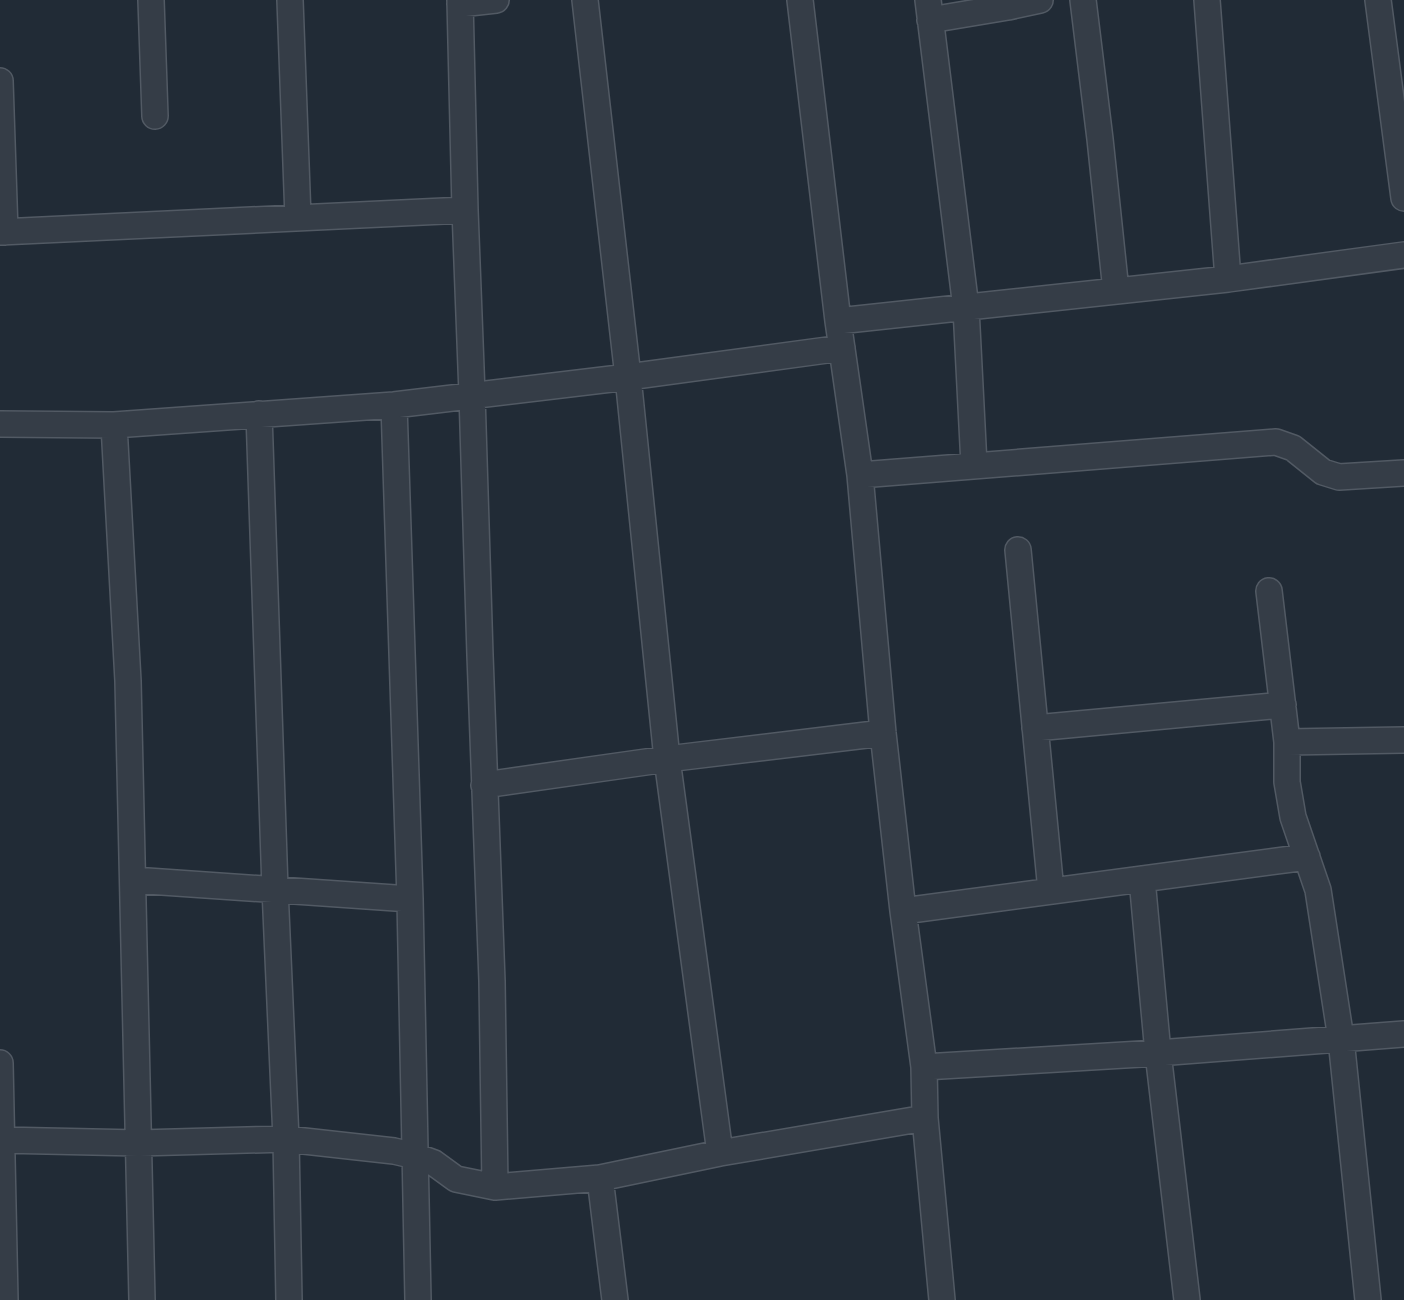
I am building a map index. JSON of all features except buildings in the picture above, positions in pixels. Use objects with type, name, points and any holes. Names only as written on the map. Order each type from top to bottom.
[{"type":"street","points":[[151,0],[155,116]]},
{"type":"street","points":[[290,0],[298,218]]},
{"type":"street","points":[[495,1187],[492,981],[465,210],[460,2],[496,0]]},
{"type":"street","points":[[585,0],[628,377],[667,760],[720,1154]]},
{"type":"street","points":[[800,0],[838,321],[860,475],[903,911],[924,1068],[925,1118],[942,1300]]},
{"type":"street","points":[[974,465],[966,308],[929,10],[1008,7],[1040,0]]},
{"type":"street","points":[[1083,0],[1116,291]]},
{"type":"street","points":[[1207,0],[1228,279]]},
{"type":"street","points":[[1378,0],[1404,198]]},
{"type":"street","points":[[0,81],[2,232],[465,210]]},
{"type":"street","points":[[838,321],[1228,279],[1404,255]]},
{"type":"street","points":[[0,424],[114,425],[394,405],[472,394],[628,377],[842,348]]},
{"type":"street","points":[[394,405],[410,899],[418,1300]]},
{"type":"street","points":[[260,414],[275,889],[286,1139],[288,1300]]},
{"type":"street","points":[[114,425],[128,681],[142,1300]]},
{"type":"street","points":[[860,475],[1276,442],[1293,448],[1323,472],[1339,477],[1404,473]]},
{"type":"street","points":[[1018,550],[1051,891]]},
{"type":"street","points":[[1269,591],[1287,742],[1287,782],[1293,817],[1318,890],[1341,1039],[1368,1300]]},
{"type":"street","points":[[1035,728],[1283,705]]},
{"type":"street","points":[[484,785],[884,733]]},
{"type":"street","points":[[1287,742],[1404,740]]},
{"type":"street","points":[[903,911],[1307,857]]},
{"type":"street","points":[[1142,879],[1158,1053],[1187,1300]]},
{"type":"street","points":[[133,880],[410,899]]},
{"type":"street","points":[[924,1068],[1158,1053],[1404,1034]]},
{"type":"street","points":[[0,1063],[5,1300]]},
{"type":"street","points":[[1,1140],[139,1143],[286,1139],[394,1151],[434,1163],[456,1179],[495,1187],[600,1178],[720,1154],[925,1118]]},
{"type":"street","points":[[600,1178],[615,1300]]}]
